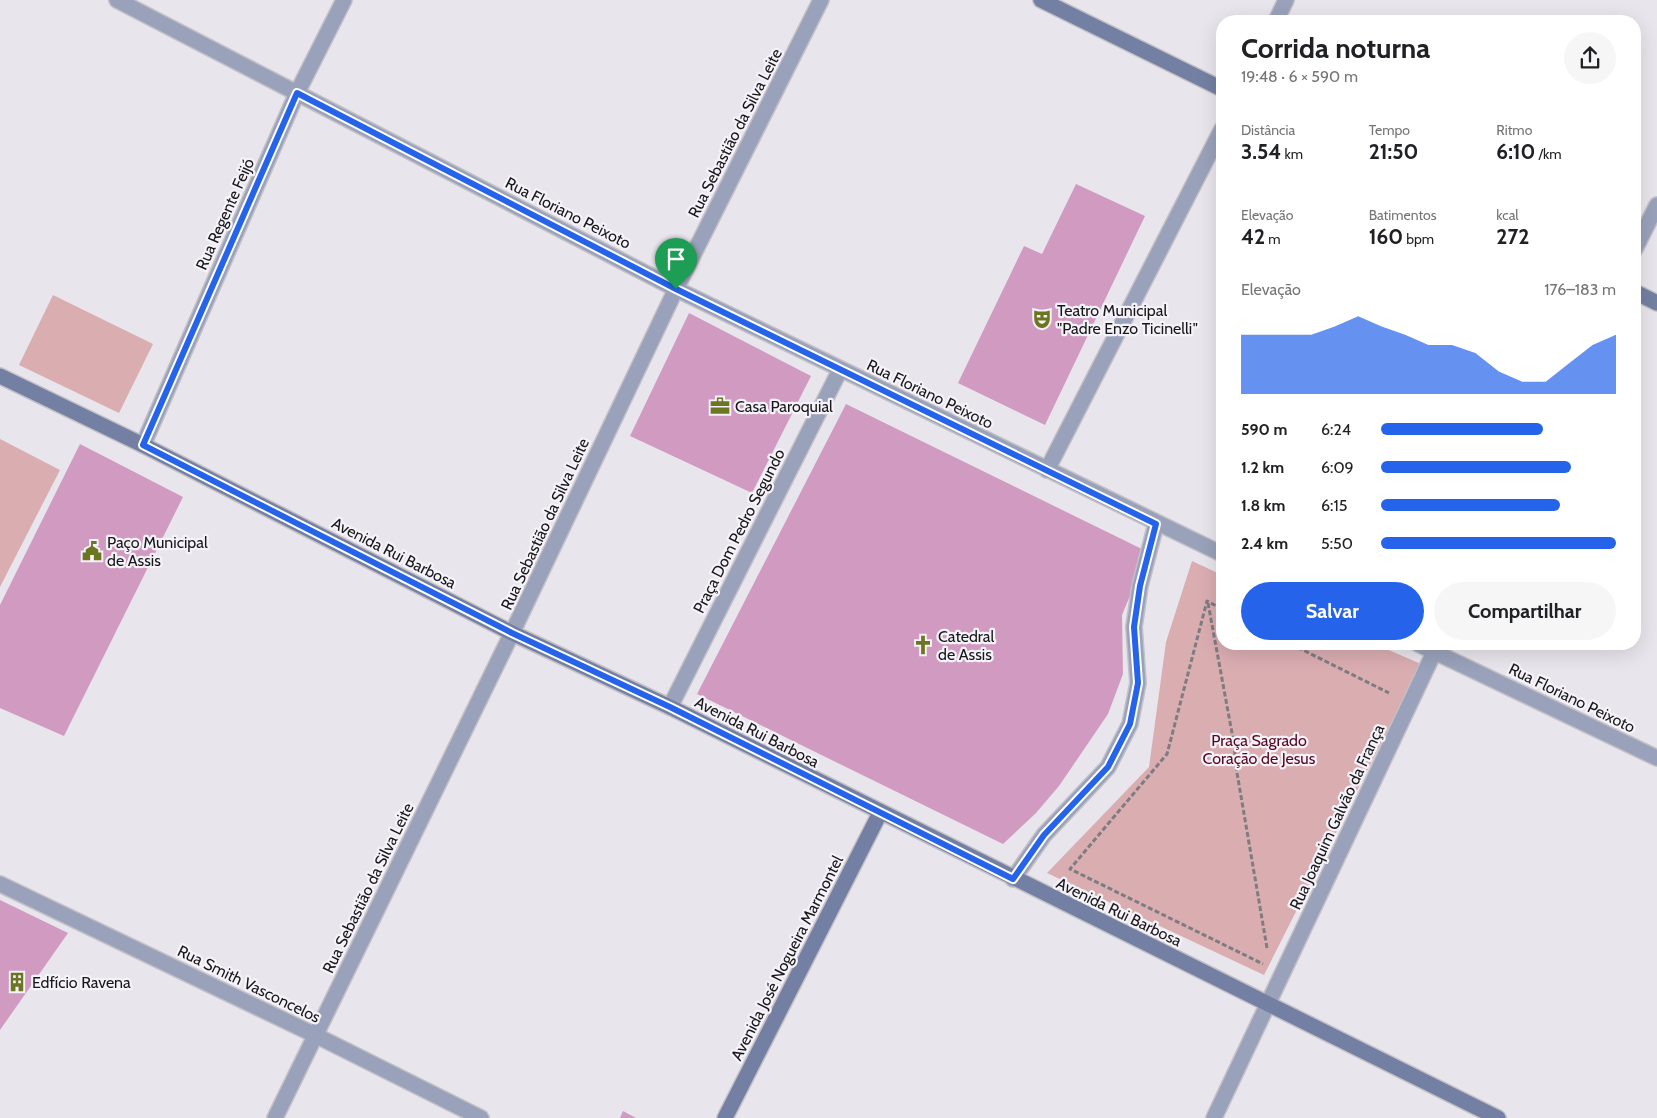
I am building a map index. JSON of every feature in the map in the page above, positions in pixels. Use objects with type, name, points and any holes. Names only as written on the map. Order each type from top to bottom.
[{"type":"main road","points":[[1041,0],[1216,87]]},
{"type":"main road","points":[[1641,295],[1657,303]]},
{"type":"main road","name":"Avenida Rui Barbosa","points":[[0,376],[143,445],[512,633],[670,707],[880,813],[1498,1118]]},
{"type":"main road","name":"Avenida José Nogueira Marmontel","points":[[725,1118],[880,813]]},
{"type":"street","name":"Rua Floriano Peixoto","points":[[116,0],[676,289],[1156,524],[1216,551]]},
{"type":"street","name":"Rua Regente Feijó","points":[[143,445],[297,93],[344,0]]},
{"type":"street","name":"Rua Sebastião da Silva Leite","points":[[275,1118],[512,633],[676,289],[821,0]]},
{"type":"street","points":[[1279,15],[1286,0]]},
{"type":"street","points":[[1047,470],[1216,141]]},
{"type":"street","points":[[1641,237],[1657,205]]},
{"type":"street","name":"Praça Dom Pedro Segundo","points":[[670,707],[840,370]]},
{"type":"street","points":[[1013,879],[1044,835],[1108,767],[1130,724],[1138,683],[1134,627],[1140,586],[1156,524]]},
{"type":"street","name":"Rua Joaquim Galvão da França","points":[[1214,1118],[1435,650]]},
{"type":"street","name":"Rua Floriano Peixoto","points":[[1442,650],[1657,758]]},
{"type":"street","name":"Rua Smith Vasconcelos","points":[[0,884],[316,1036],[480,1118]]},
{"type":"path","points":[[1207,601],[1216,606]]},
{"type":"path","points":[[1207,601],[1216,649]]},
{"type":"path","points":[[1207,601],[1167,754],[1070,868],[1266,966]]},
{"type":"path","points":[[1216,650],[1234,744],[1236,767],[1267,948],[1270,955]]},
{"type":"path","points":[[1303,650],[1393,696]]},
{"type":"path","points":[[1267,948],[1271,939]]},
{"type":"green space","points":[[53,295],[153,344],[119,413],[19,365]]},
{"type":"green space","points":[[0,439],[60,470],[0,587]]},
{"type":"green space","name":"Praça Sagrado Coração de Jesus","points":[[1192,561],[1216,572],[1216,650],[1389,650],[1421,664],[1264,975],[1047,873],[1149,767],[1166,642]]},
{"type":"building","name":"Teatro Municipal \"Padre Enzo Ticinelli\"","points":[[1076,184],[1145,216],[1045,425],[958,383],[1024,246],[1042,254]]},
{"type":"building","name":"Casa Paroquial","points":[[689,313],[811,376],[752,493],[630,436]]},
{"type":"building","name":"Catedral de Assis","points":[[846,404],[1148,552],[1122,615],[1123,674],[1108,714],[1059,786],[1036,813],[1003,844],[697,694]]},
{"type":"building","name":"Paço Municipal de Assis","points":[[80,444],[183,497],[64,736],[0,708],[0,605]]},
{"type":"building","name":"Edfício Ravena","points":[[0,900],[68,933],[0,1030]]},
{"type":"building","points":[[623,1111],[636,1118],[620,1118]]},
{"type":"place","name":"Teatro Municipal \"Padre Enzo Ticinelli\"","points":[[1042,319]]},
{"type":"place","name":"Casa Paroquial","points":[[720,406]]},
{"type":"place","name":"Paço Municipal de Assis","points":[[92,551]]},
{"type":"place","name":"Catedral de Assis","points":[[923,645]]},
{"type":"place","name":"Edfício Ravena","points":[[17,982]]},
{"type":"route","points":[[297,93],[676,289],[1156,524],[1140,586],[1134,627],[1138,683],[1130,724],[1108,767],[1044,835],[1013,879],[670,707],[512,633],[143,445],[297,93]]}]
